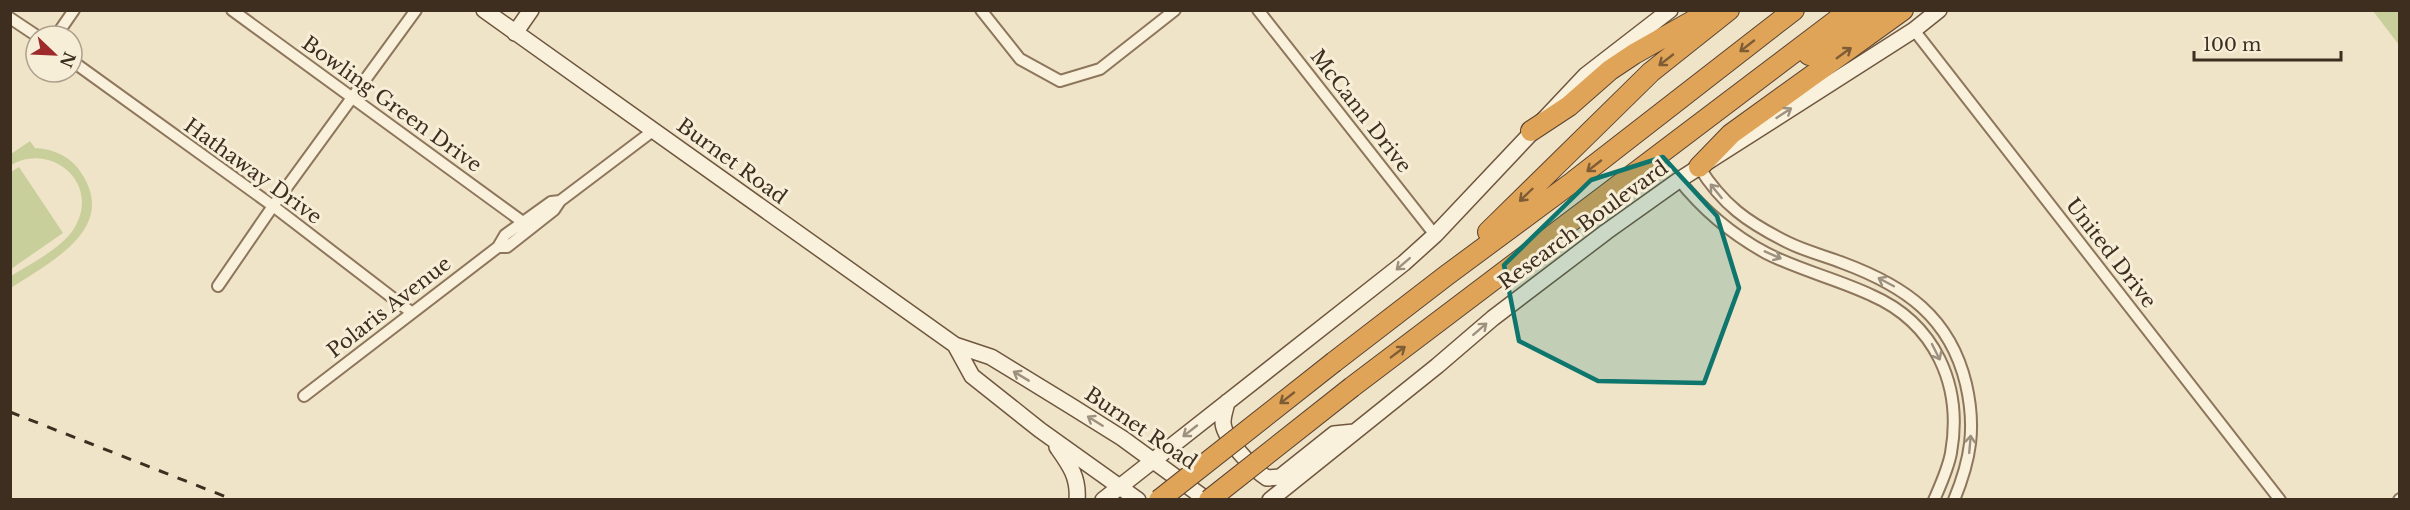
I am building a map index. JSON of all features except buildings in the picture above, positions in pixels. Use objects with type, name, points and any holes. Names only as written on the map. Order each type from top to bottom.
[{"type":"highway","points":[[1531,131],[1569,106],[1610,70],[1712,10]]},
{"type":"highway","points":[[1447,275],[1651,72],[1729,10]]},
{"type":"highway","points":[[1159,500],[1334,362],[1447,275],[1574,182],[1794,10]]},
{"type":"highway","points":[[1208,500],[1352,387],[1850,10]]},
{"type":"highway","points":[[1713,115],[1878,10]]},
{"type":"highway","points":[[1699,167],[1731,134],[1903,10]]},
{"type":"main road","name":"Burnet Road","points":[[484,10],[891,302],[955,345],[991,357],[1122,438],[1208,500]]},
{"type":"main road","points":[[515,33],[531,10]]},
{"type":"main road","points":[[1103,500],[1374,288],[1435,235],[1586,75],[1670,10]]},
{"type":"main road","name":"Research Boulevard","points":[[1270,500],[1493,318],[1679,180],[1914,30],[1939,10]]},
{"type":"main road","name":"Burnet Road","points":[[955,345],[972,376],[1138,500]]},
{"type":"main road","points":[[1227,402],[1223,423],[1228,436],[1258,472],[1267,478],[1281,477],[1334,434],[1354,432]]},
{"type":"main road","points":[[1048,435],[1071,466],[1078,487],[1077,500]]},
{"type":"main road","points":[[1290,500],[1297,478]]},
{"type":"street","points":[[64,24],[74,10]]},
{"type":"street","name":"Bowling Green Drive","points":[[232,10],[527,225]]},
{"type":"street","points":[[218,286],[273,206],[416,10]]},
{"type":"street","points":[[981,10],[1020,59],[1060,81],[1100,69],[1175,10]]},
{"type":"street","name":"McCann Drive","points":[[1258,10],[1435,235]]},
{"type":"street","points":[[10,18],[24,27]]},
{"type":"street","name":"United Drive","points":[[1914,30],[2280,500]]},
{"type":"street","name":"Hathaway Drive","points":[[84,70],[273,206],[411,312]]},
{"type":"street","name":"Polaris Avenue","points":[[304,396],[498,247],[505,235],[527,225],[550,202],[560,201],[654,130]]},
{"type":"street","points":[[1699,167],[1714,191],[1746,218],[1790,243],[1891,284],[1934,318],[1955,352],[1963,372],[1971,414],[1968,462],[1954,500]]},
{"type":"street","points":[[1679,180],[1697,202],[1743,240],[1768,254],[1881,300],[1915,323],[1928,338],[1938,355],[1949,388],[1953,438],[1946,473],[1934,500]]},
{"type":"highlighted area","points":[[1663,157],[1717,216],[1739,288],[1704,383],[1598,381],[1519,341],[1504,265],[1591,180]]},
{"type":"green space","points":[[2373,11],[2399,11],[2399,45]]},
{"type":"green space","points":[[30,141],[35,148],[62,155],[78,168],[91,194],[91,212],[85,228],[74,243],[43,268],[11,288],[11,276],[47,254],[71,233],[81,209],[81,194],[76,181],[67,170],[41,159],[26,159],[11,165],[11,154]]},
{"type":"green space","points":[[19,167],[63,233],[11,269],[11,172]]},
{"type":"railway","points":[[10,412],[234,500]]}]
